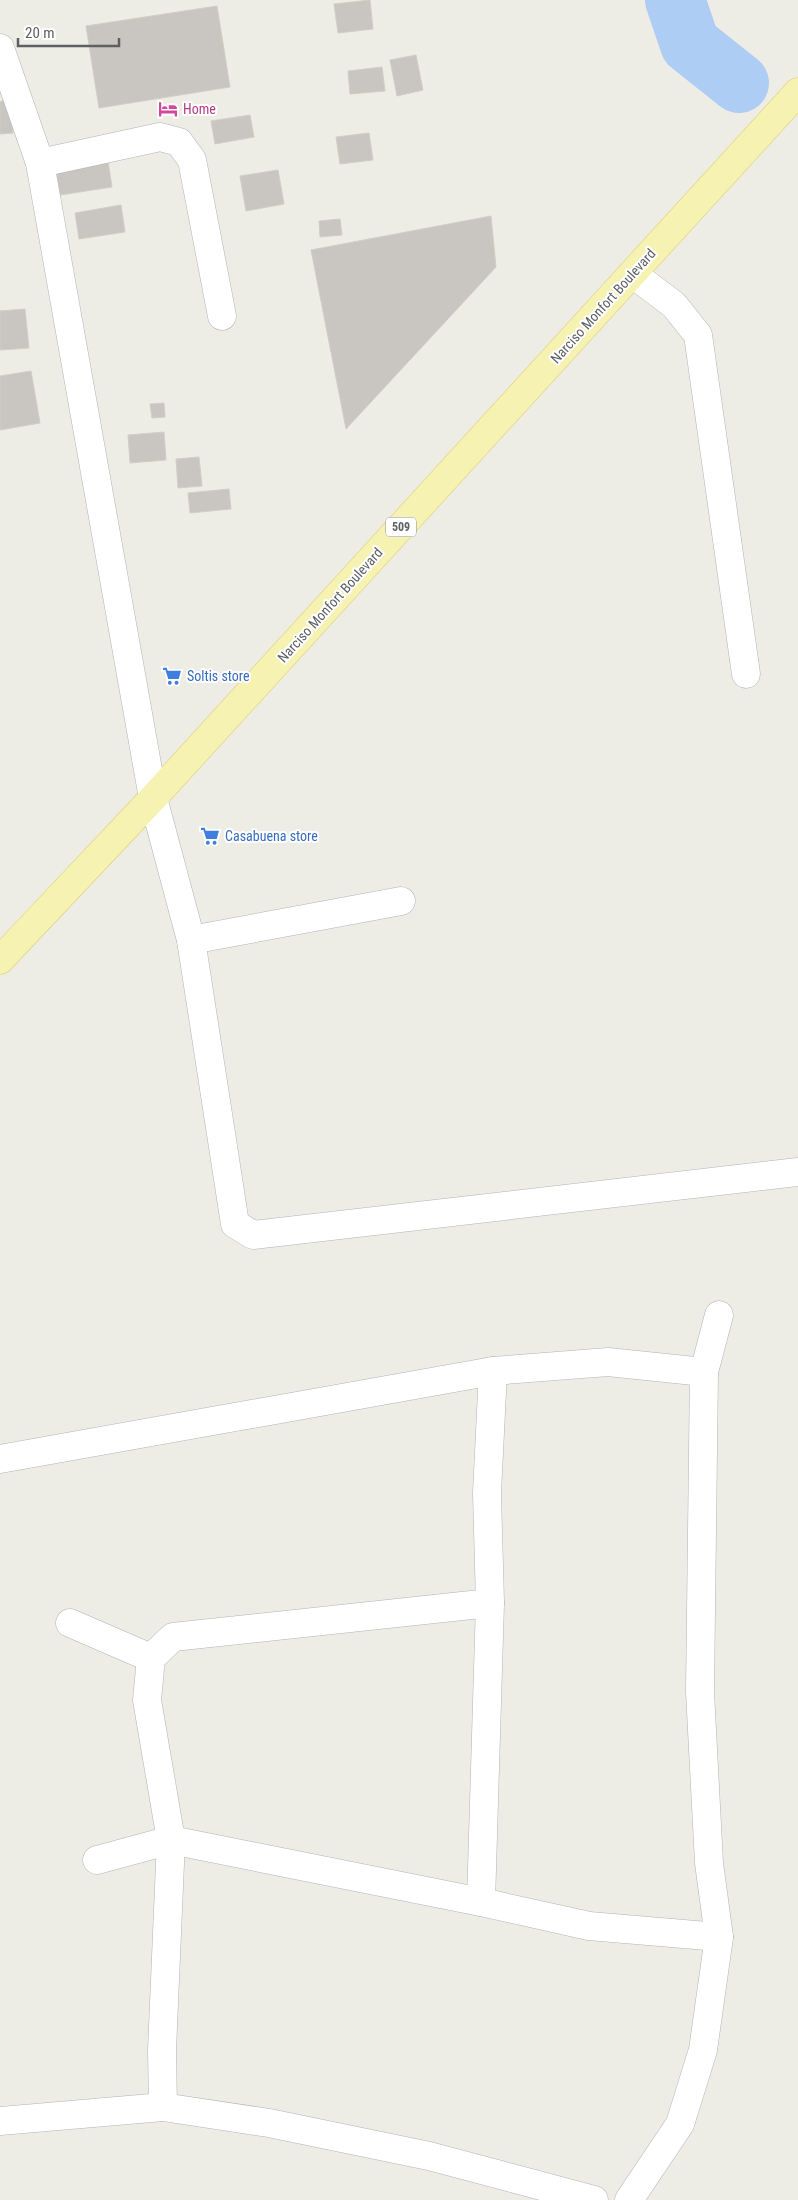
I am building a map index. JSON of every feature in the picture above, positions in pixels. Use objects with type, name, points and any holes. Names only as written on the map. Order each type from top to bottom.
[{"type":"main road","name":"Narciso Monfort Boulevard","points":[[0,960],[153,798],[798,92]]},
{"type":"street","points":[[1,53],[40,163],[153,798],[191,940],[231,1207],[236,1224],[253,1235],[798,1172]]},
{"type":"street","points":[[40,163],[160,137],[179,142],[192,160],[222,316]]},
{"type":"street","points":[[632,274],[674,305],[698,335],[746,674]]},
{"type":"street","points":[[191,940],[402,901]]},
{"type":"street","points":[[629,2200],[680,2124],[703,2050],[719,1937],[709,1863],[700,1692],[704,1372],[719,1315]]},
{"type":"street","points":[[0,1459],[493,1370],[608,1362],[704,1372]]},
{"type":"street","points":[[481,1902],[490,1603],[487,1493],[493,1370]]},
{"type":"street","points":[[163,2107],[162,2050],[172,1840],[147,1700],[151,1658],[173,1637],[490,1603]]},
{"type":"street","points":[[70,1623],[151,1658]]},
{"type":"street","points":[[97,1860],[172,1840],[481,1902],[589,1926],[719,1937]]},
{"type":"street","points":[[0,2121],[163,2107],[269,2123],[429,2156],[594,2200]]},
{"type":"building","points":[[370,0],[373,29],[338,33],[334,4]]},
{"type":"building","points":[[217,6],[230,87],[99,108],[86,26]]},
{"type":"building","points":[[416,55],[423,90],[397,96],[390,60]]},
{"type":"building","points":[[382,67],[385,91],[350,94],[348,71]]},
{"type":"building","points":[[9,98],[13,133],[0,134],[0,102]]},
{"type":"building","points":[[250,115],[254,137],[215,144],[211,121]]},
{"type":"building","points":[[369,133],[373,160],[340,164],[336,137]]},
{"type":"building","points":[[107,155],[112,187],[60,195],[55,163]]},
{"type":"building","points":[[278,170],[284,204],[246,211],[240,176]]},
{"type":"building","points":[[121,205],[125,232],[79,239],[75,213]]},
{"type":"building","points":[[491,216],[496,267],[346,429],[311,250]]},
{"type":"building","points":[[340,219],[342,235],[320,237],[319,221]]},
{"type":"building","points":[[25,309],[29,348],[0,350],[0,311]]},
{"type":"building","points":[[31,371],[40,423],[0,430],[0,376]]},
{"type":"building","points":[[164,403],[165,417],[152,418],[150,404]]},
{"type":"building","points":[[164,432],[166,460],[130,463],[128,435]]},
{"type":"building","points":[[199,457],[202,486],[178,488],[176,459]]},
{"type":"building","points":[[229,489],[231,509],[190,513],[188,493]]},
{"type":"waterway","points":[[675,0],[690,44],[739,83]]},
{"type":"place","name":"Home","points":[[168,109]]},
{"type":"place","name":"Soltis store","points":[[172,676]]},
{"type":"place","name":"Casabuena store","points":[[210,836]]}]
